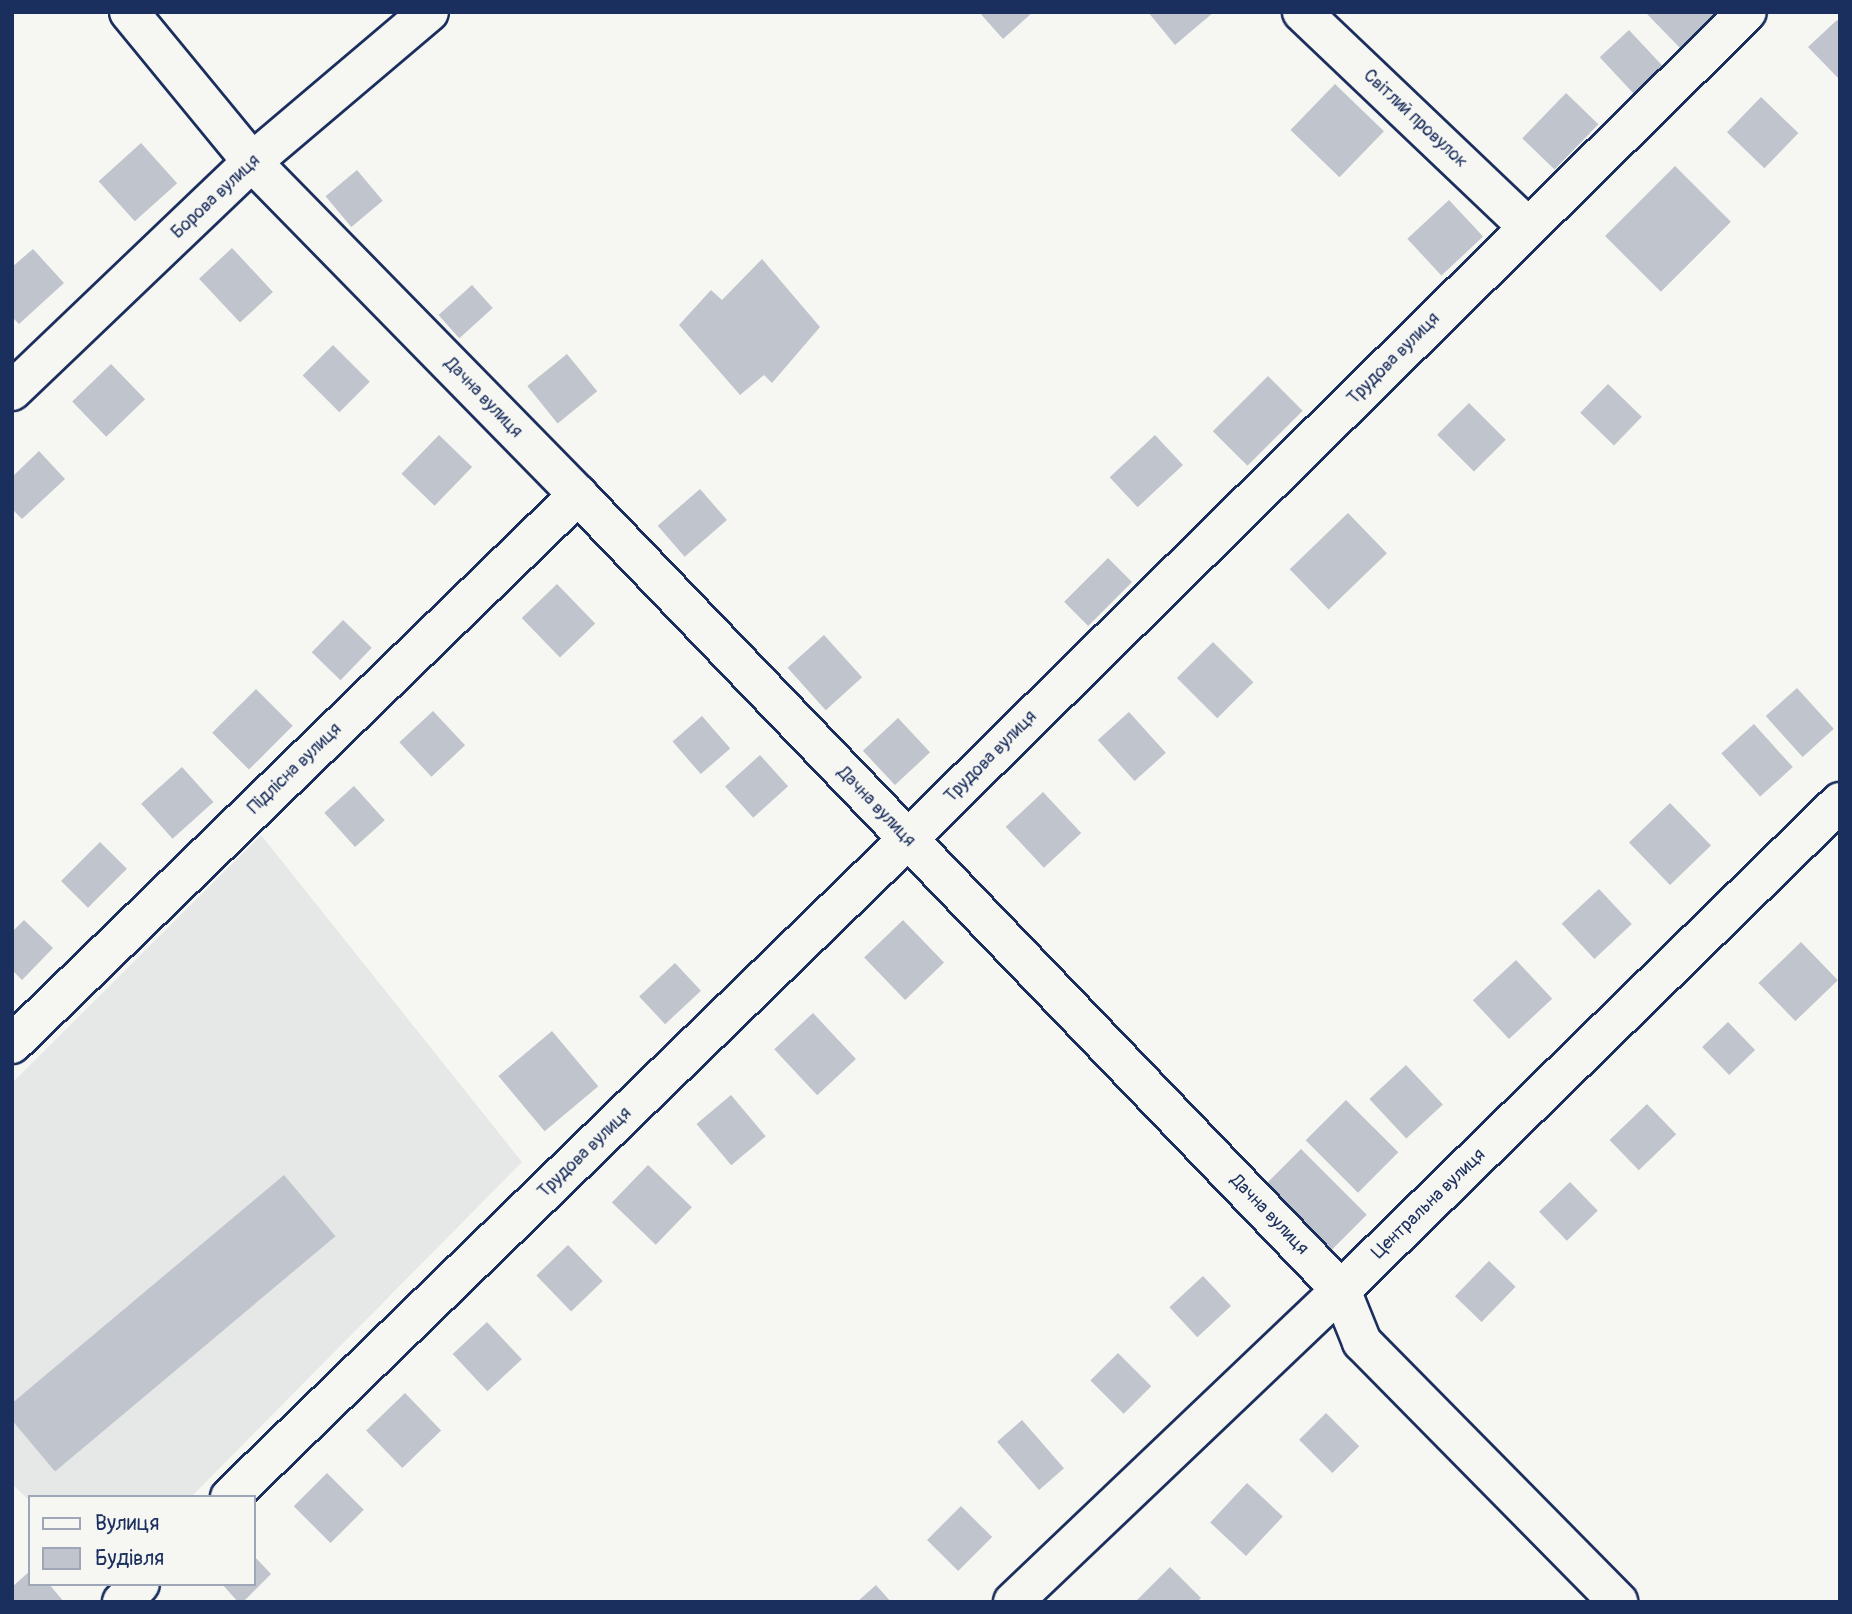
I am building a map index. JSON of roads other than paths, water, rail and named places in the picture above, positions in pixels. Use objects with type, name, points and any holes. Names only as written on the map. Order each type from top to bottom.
[{"type":"street","name":"Дачна вулиця","points":[[129,12],[252,162],[578,495],[1341,1290],[1362,1342],[1618,1602]]},
{"type":"street","name":"Борова вулиця","points":[[12,391],[252,162],[429,12]]},
{"type":"street","name":"Світлий провулок","points":[[1302,12],[1528,226]]},
{"type":"street","name":"Трудова вулиця","points":[[232,1495],[907,840],[1747,12]]},
{"type":"street","name":"Підлісна вулиця","points":[[12,1044],[578,495]]},
{"type":"street","name":"Центральна вулиця","points":[[1013,1602],[1341,1290],[1840,802]]},
{"type":"street","points":[[122,1602],[138,1586]]}]
